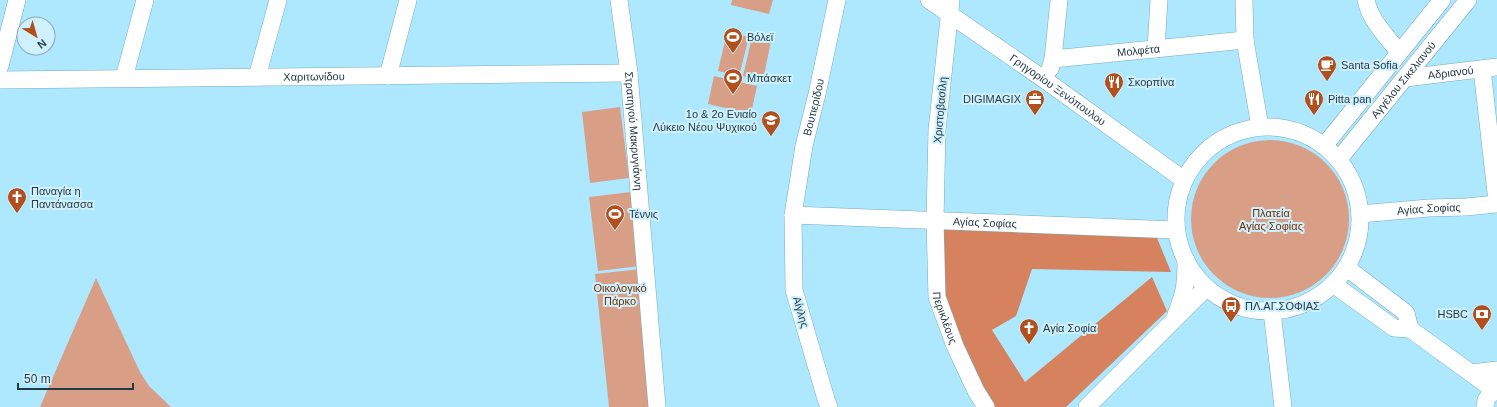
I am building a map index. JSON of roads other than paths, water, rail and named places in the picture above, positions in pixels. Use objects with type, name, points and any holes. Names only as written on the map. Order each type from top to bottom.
[{"type":"street","points":[[0,66],[17,0]]},
{"type":"street","points":[[124,78],[145,0]]},
{"type":"street","points":[[256,77],[278,0]]},
{"type":"street","points":[[388,76],[408,0]]},
{"type":"street","name":"Στρατηγού Μακρυγιάννη","points":[[619,0],[629,73],[658,407]]},
{"type":"street","name":"Βουτιερίδου","points":[[793,215],[804,146],[817,94],[837,0]]},
{"type":"street","points":[[1045,80],[1053,59],[1058,0]]},
{"type":"street","points":[[1156,49],[1159,0]]},
{"type":"street","points":[[1244,0],[1245,40],[1260,127]]},
{"type":"street","points":[[1366,0],[1378,25],[1400,52]]},
{"type":"street","name":"Αγγέλου Σικελιανού","points":[[1324,146],[1442,0]]},
{"type":"street","name":"Αγγέλου Σικελιανού","points":[[1339,159],[1468,0]]},
{"type":"street","name":"Γρηγορίου Ξενόπουλου","points":[[933,1],[951,7],[1045,80],[1184,180]]},
{"type":"street","name":"Χριστοβασίλη","points":[[935,220],[937,130],[951,7]]},
{"type":"street","points":[[1423,23],[1418,39],[1418,46],[1423,56],[1449,74]]},
{"type":"street","name":"Μολφέτα","points":[[1053,59],[1245,40]]},
{"type":"street","points":[[1490,68],[1497,203]]},
{"type":"street","name":"Αδριανού","points":[[1405,78],[1490,68]]},
{"type":"street","name":"Χαριτωνίδου","points":[[0,80],[629,73]]},
{"type":"street","points":[[1260,127],[1283,128],[1305,134],[1324,146],[1339,159],[1354,185],[1360,214],[1358,238],[1347,268],[1333,284],[1318,297],[1296,307],[1272,311],[1248,309],[1233,304],[1206,288],[1181,251],[1176,230],[1177,204],[1184,180],[1197,160],[1215,144],[1237,133],[1260,127]]},
{"type":"street","name":"Αγίας Σοφίας","points":[[1360,214],[1429,208],[1466,207],[1497,203]]},
{"type":"street","name":"Αγίας Σοφίας","points":[[793,215],[1176,230]]},
{"type":"street","name":"Αίγλης","points":[[793,215],[794,290],[829,407]]},
{"type":"street","name":"Περικλέους","points":[[935,220],[937,297],[955,346],[976,392],[986,407]]},
{"type":"street","points":[[1172,322],[1182,299],[1186,285],[1186,260]]},
{"type":"street","points":[[1347,268],[1406,313],[1410,329]]},
{"type":"street","points":[[1333,284],[1394,328],[1410,329],[1496,389],[1486,400],[1485,407]]},
{"type":"street","points":[[1087,407],[1206,288]]},
{"type":"street","points":[[1272,311],[1283,407]]},
{"type":"street","points":[[1471,373],[1497,370]]},
{"type":"place","name":"Βόλεϊ","points":[[733,54]]},
{"type":"place","name":"Santa Sofia","points":[[1327,82]]},
{"type":"place","name":"Μπάσκετ","points":[[733,95]]},
{"type":"place","name":"Σκορπίνα","points":[[1114,99]]},
{"type":"place","name":"DIGIMAGIX","points":[[1035,116]]},
{"type":"place","name":"Pitta pan","points":[[1314,116]]},
{"type":"place","name":"1ο & 2ο Ενιαίο Λύκειο Νέου Ψυχικού","points":[[771,137]]},
{"type":"place","name":"Παναγία η Παντάνασσα","points":[[17,214]]},
{"type":"place","name":"Τέννις","points":[[615,231]]},
{"type":"place","name":"ΠΛ.ΑΓ.ΣΟΦΙΑΣ","points":[[1231,323]]},
{"type":"place","name":"HSBC","points":[[1482,331]]},
{"type":"place","name":"Αγία Σοφία","points":[[1029,345]]},
{"type":"park label","name":"Πλατεία Αγίας Σοφίας","points":[[1271,219]]},
{"type":"park label","name":"Οικολογικό Πάρκο","points":[[620,294]]}]
